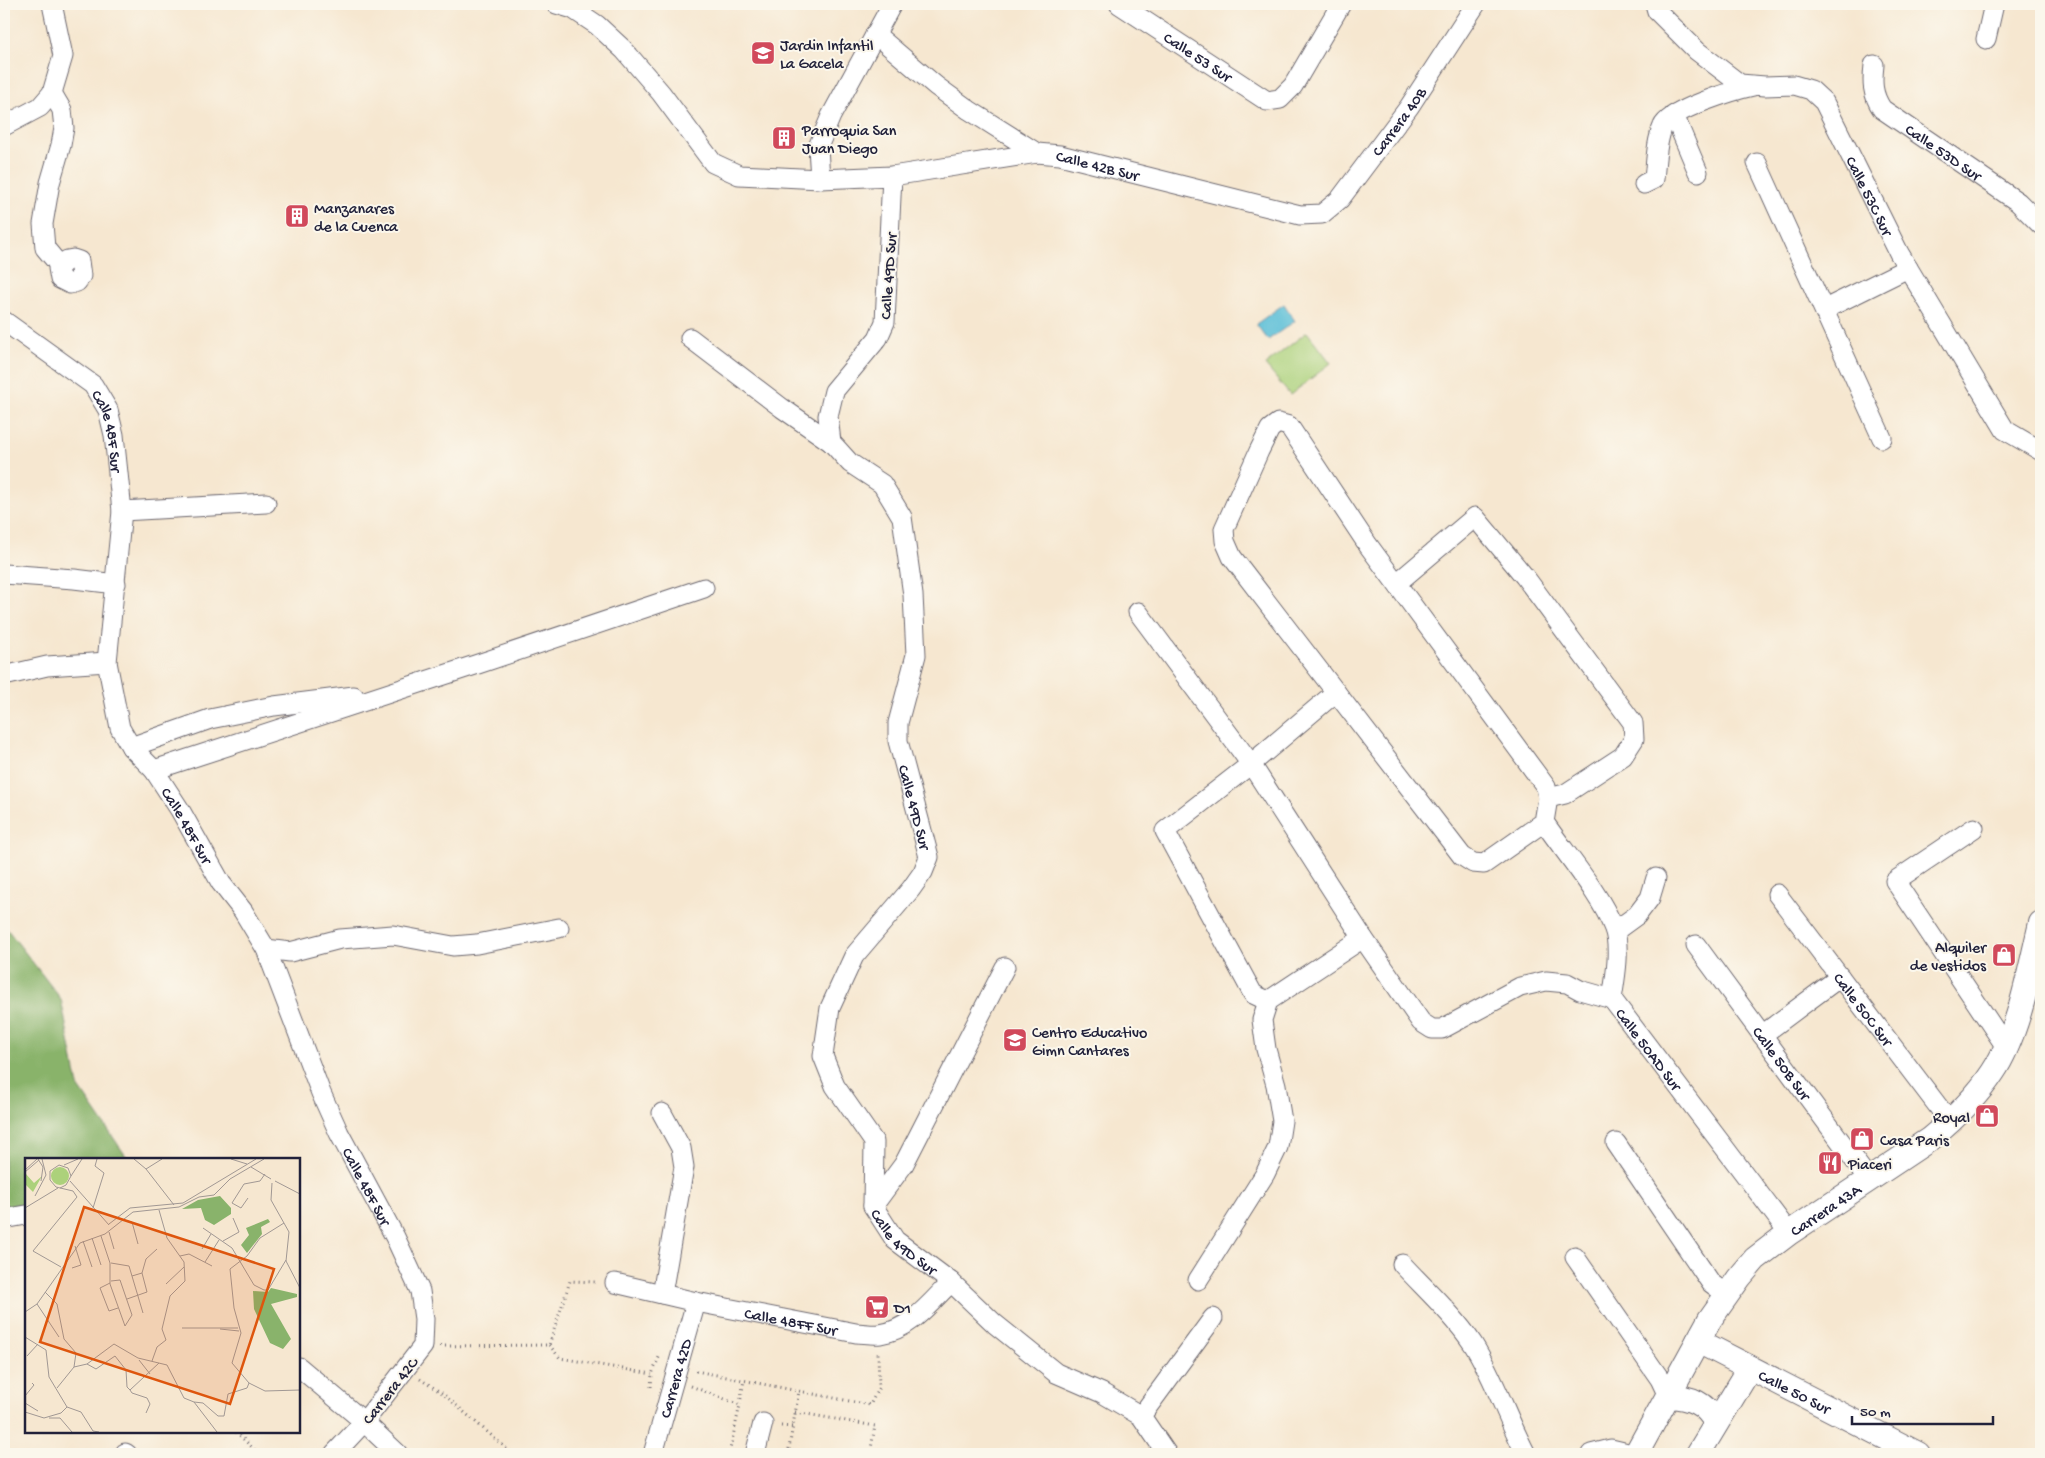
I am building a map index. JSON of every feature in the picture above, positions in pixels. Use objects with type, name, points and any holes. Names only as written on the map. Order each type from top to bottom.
[{"type":"main road","name":"Carrera 43A","points":[[1636,1454],[1710,1318],[1755,1260],[1789,1233],[1899,1161],[1950,1122],[1976,1095],[1994,1072],[2016,1020],[2041,923]]},
{"type":"main road","name":"Calle 50 Sur","points":[[1698,1341],[1918,1454]]},
{"type":"main road","points":[[1698,1454],[1750,1368]]},
{"type":"main road","points":[[1668,1396],[1693,1400],[1703,1405],[1716,1423]]},
{"type":"street","points":[[4,126],[40,107],[52,94],[63,56],[52,4]]},
{"type":"street","points":[[556,4],[572,9],[597,26],[624,50],[661,93],[713,163],[739,175],[820,179],[892,176]]},
{"type":"street","points":[[820,179],[818,147],[831,116],[892,4]]},
{"type":"street","name":"Calle 53 Sur","points":[[1119,4],[1267,102],[1280,99],[1293,86],[1341,4]]},
{"type":"street","name":"Carrera 40B","points":[[1300,215],[1322,214],[1340,199],[1409,108],[1476,4]]},
{"type":"street","name":"Calle 53C Sur","points":[[1655,4],[1657,11],[1697,51],[1740,84],[1794,85],[1812,90],[1824,102],[1908,268],[2005,430],[2041,459]]},
{"type":"street","points":[[1986,38],[1994,4]]},
{"type":"street","points":[[875,34],[936,86],[969,110],[1037,153]]},
{"type":"street","name":"Calle 53D Sur","points":[[1874,65],[1872,80],[1874,97],[1882,109],[2018,202],[2041,225]]},
{"type":"street","points":[[1644,184],[1654,179],[1661,132],[1664,124],[1674,115],[1723,93],[1756,85]]},
{"type":"street","points":[[52,94],[62,110],[64,128],[62,145],[50,183],[43,224],[45,248],[60,266]]},
{"type":"street","points":[[1674,115],[1698,172]]},
{"type":"street","name":"Calle 42B Sur","points":[[892,176],[1037,153],[1060,155],[1300,215]]},
{"type":"street","points":[[1757,163],[1882,438]]},
{"type":"street","name":"Calle 49D Sur","points":[[892,176],[885,322],[878,338],[834,391],[828,416],[831,442],[850,463],[882,484],[902,517],[913,596],[916,655],[898,723],[898,741],[929,857],[923,872],[911,889],[854,956],[830,1008],[823,1056],[835,1086],[874,1142],[873,1206],[895,1240],[951,1282],[995,1324],[1056,1373],[1102,1393],[1141,1416],[1166,1454]]},
{"type":"street","points":[[1825,309],[1908,268]]},
{"type":"street","name":"Calle 48F Sur","points":[[4,321],[93,385],[108,410],[114,435],[122,511],[107,662],[120,728],[131,747],[154,770],[185,819],[221,883],[243,911],[266,949],[321,1093],[339,1133],[420,1291],[424,1319],[422,1346]]},
{"type":"street","points":[[690,338],[782,408],[831,442]]},
{"type":"street","points":[[1278,423],[1289,426],[1368,546],[1397,582],[1546,787],[1548,798],[1544,822],[1484,864],[1473,863],[1462,856],[1336,692],[1232,558],[1225,541],[1224,529],[1270,429],[1278,423]]},
{"type":"street","points":[[122,511],[266,503]]},
{"type":"street","points":[[1397,582],[1475,517],[1525,577],[1633,723],[1634,739],[1623,756],[1565,794],[1548,798]]},
{"type":"street","points":[[4,574],[116,584]]},
{"type":"street","points":[[154,770],[704,588]]},
{"type":"street","points":[[1138,612],[1251,764],[1363,938],[1421,1022],[1432,1029],[1442,1030],[1520,987],[1546,981],[1567,984],[1580,990],[1612,999]]},
{"type":"street","points":[[4,676],[47,666],[107,662]]},
{"type":"street","points":[[131,747],[210,719],[274,706],[399,690]]},
{"type":"street","points":[[1268,1001],[1253,994],[1165,831],[1251,764],[1336,692]]},
{"type":"street","name":"Calle 50AD Sur","points":[[1544,822],[1601,903],[1615,931],[1616,957],[1612,999],[1789,1233]]},
{"type":"street","points":[[1974,828],[1895,881],[2006,1047]]},
{"type":"street","points":[[1615,931],[1637,915],[1650,898],[1656,878]]},
{"type":"street","name":"Calle 50C Sur","points":[[1777,894],[1950,1122]]},
{"type":"street","points":[[266,949],[290,952],[340,939],[393,934],[452,946],[469,945],[559,928]]},
{"type":"street","points":[[1198,1280],[1265,1174],[1278,1147],[1282,1121],[1276,1085],[1266,1050],[1262,1020],[1268,1001],[1363,938]]},
{"type":"street","name":"Calle 50B Sur","points":[[1696,946],[1869,1180]]},
{"type":"street","points":[[873,1206],[904,1164],[1005,967]]},
{"type":"street","points":[[1762,1035],[1840,977]]},
{"type":"street","points":[[662,1113],[681,1148],[684,1167],[662,1294]]},
{"type":"street","points":[[1616,1143],[1712,1283],[1728,1295]]},
{"type":"street","points":[[4,1219],[25,1215]]},
{"type":"street","points":[[1574,1257],[1660,1379],[1668,1396]]},
{"type":"street","points":[[1402,1264],[1444,1308],[1473,1344],[1499,1392],[1526,1454]]},
{"type":"street","name":"Calle 48FF Sur","points":[[615,1283],[696,1302],[856,1333],[879,1334],[901,1327],[918,1315],[951,1282]]},
{"type":"street","name":"Carrera 42D","points":[[653,1454],[696,1302]]},
{"type":"street","points":[[1141,1416],[1213,1318]]},
{"type":"street","name":"Carrera 42C","points":[[334,1454],[364,1422],[422,1346]]},
{"type":"street","points":[[300,1368],[364,1422],[398,1454]]},
{"type":"street","points":[[756,1454],[763,1423]]},
{"type":"street","points":[[1592,1454],[1611,1449],[1632,1454]]},
{"type":"path","points":[[548,1346],[570,1281],[615,1283]]},
{"type":"path","points":[[422,1346],[548,1346],[560,1358],[652,1374]]},
{"type":"path","points":[[677,1368],[870,1405],[879,1387],[878,1353],[869,1351]]},
{"type":"path","points":[[405,1369],[442,1393],[513,1454]]},
{"type":"path","points":[[729,1454],[744,1380]]},
{"type":"path","points":[[695,1387],[740,1405]]},
{"type":"path","points":[[788,1454],[799,1391]]},
{"type":"path","points":[[795,1412],[875,1426],[870,1454]]},
{"type":"path","points":[[237,1433],[259,1454]]},
{"type":"green space","points":[[1307,332],[1331,363],[1290,395],[1265,365]]},
{"type":"green space","points":[[4,925],[61,999],[78,1086],[127,1158],[25,1158],[25,1205],[4,1208]]},
{"type":"water","points":[[1284,304],[1295,321],[1268,340],[1256,324]]},
{"type":"place","name":"Jardin Infantil La Gacela","points":[[763,53]]},
{"type":"place","name":"Parroquia San Juan Diego","points":[[784,138]]},
{"type":"place","name":"Manzanares de la Cuenca","points":[[297,216]]},
{"type":"place","name":"Alquiler de vestidos","points":[[2004,955]]},
{"type":"place","name":"Centro Educativo Gimn Cantares","points":[[1015,1040]]},
{"type":"place","name":"Royal","points":[[1987,1116]]},
{"type":"place","name":"Casa Paris","points":[[1862,1139]]},
{"type":"place","name":"Piaceri","points":[[1830,1163]]},
{"type":"place","name":"D1","points":[[877,1307]]}]
